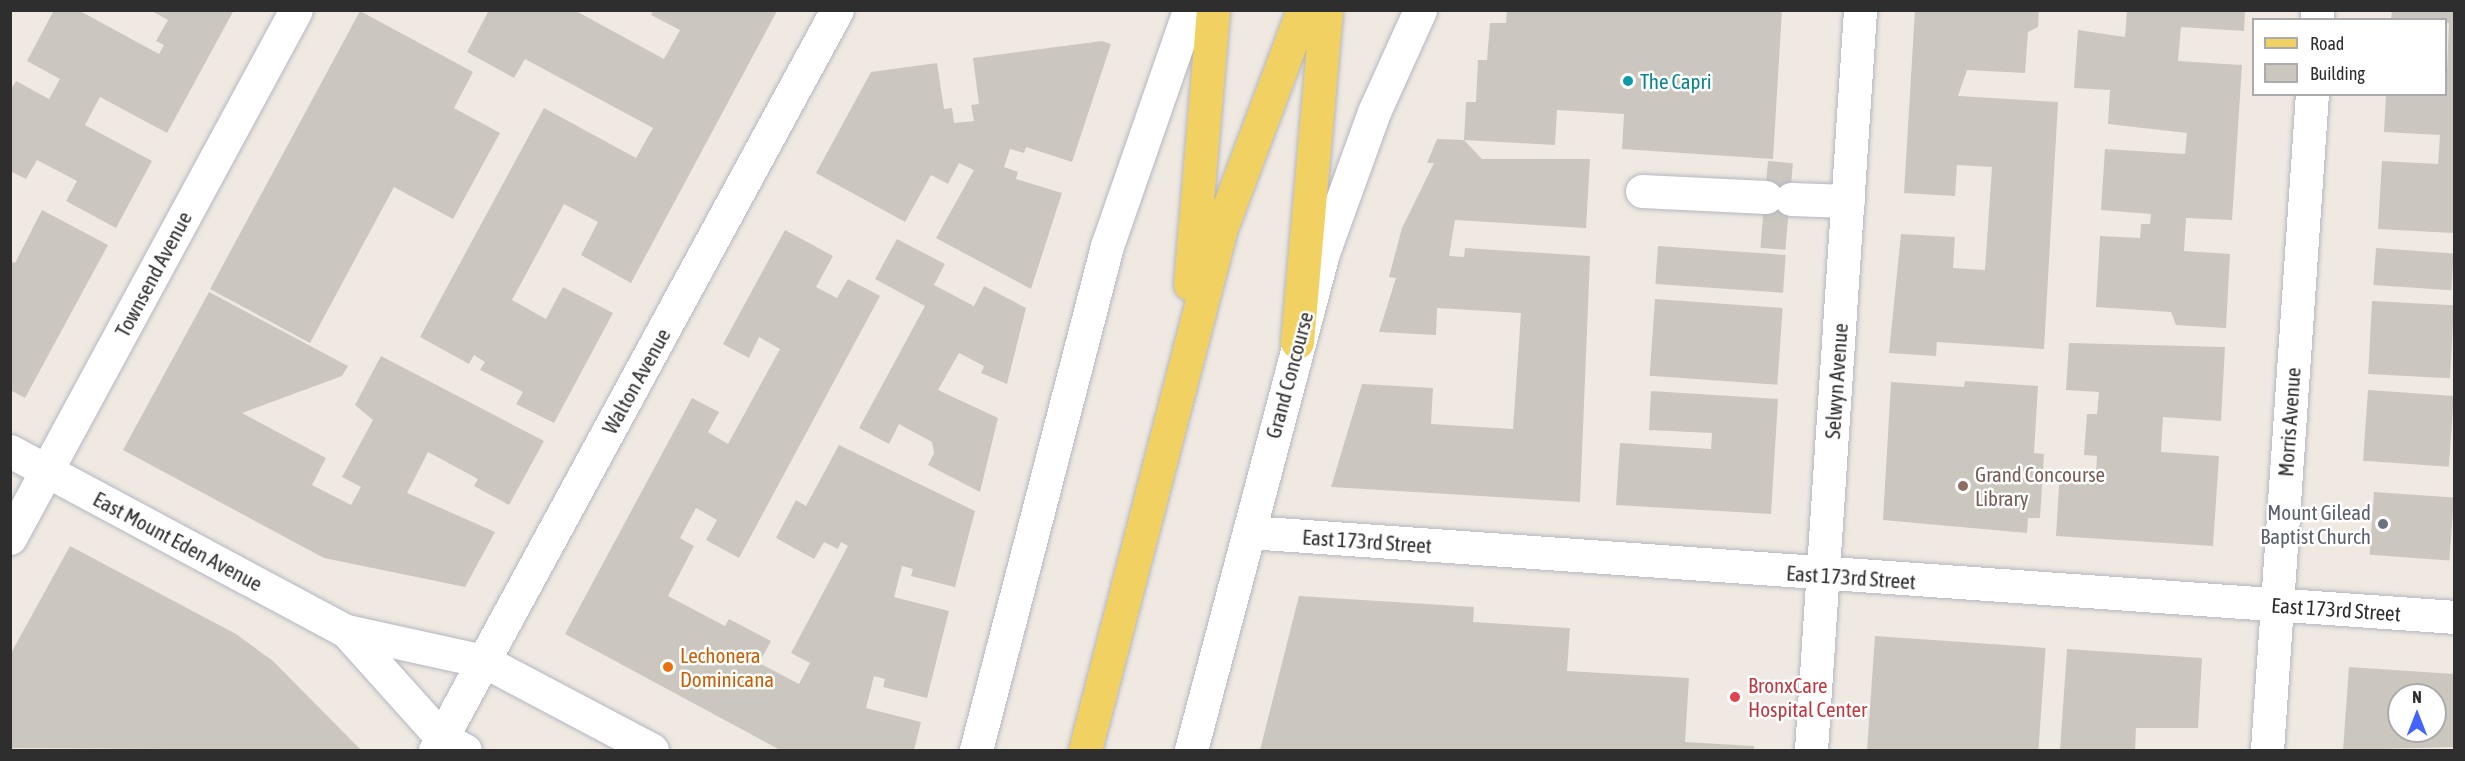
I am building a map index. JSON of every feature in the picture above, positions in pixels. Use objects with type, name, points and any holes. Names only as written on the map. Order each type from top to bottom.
[{"type":"main road","points":[[1182,371],[1213,10]]},
{"type":"main road","points":[[1085,750],[1182,371],[1242,165],[1304,10]]},
{"type":"main road","points":[[1297,342],[1326,10]]},
{"type":"street","name":"Townsend Avenue","points":[[10,538],[296,10]]},
{"type":"street","name":"Walton Avenue","points":[[447,746],[484,661],[837,10]]},
{"type":"street","points":[[976,750],[1107,246],[1189,10]]},
{"type":"street","name":"Grand Concourse","points":[[1191,750],[1297,342],[1356,158],[1420,10]]},
{"type":"street","name":"Selwyn Avenue","points":[[1811,750],[1860,10]]},
{"type":"street","name":"Morris Avenue","points":[[2267,750],[2312,96]]},
{"type":"street","points":[[1642,191],[1848,201]]},
{"type":"street","name":"East Mount Eden Avenue","points":[[10,451],[346,631],[484,661],[652,750]]},
{"type":"street","name":"East 173rd Street","points":[[1249,532],[1823,575],[2454,617]]},
{"type":"street","name":"East Mount Eden Avenue","points":[[346,631],[447,746]]},
{"type":"building","points":[[54,10],[78,10],[159,54],[164,45],[156,41],[168,20],[150,10],[234,10],[167,133],[100,97],[85,125],[152,161],[116,228],[66,201],[77,181],[37,160],[26,179],[10,171],[10,91],[16,81],[49,99],[60,79],[27,61]]},
{"type":"building","points":[[489,10],[574,10],[664,59],[680,30],[651,15],[653,10],[777,11],[631,283],[581,255],[598,222],[564,204],[512,300],[546,319],[563,287],[613,313],[554,423],[516,404],[523,392],[480,370],[485,362],[474,355],[469,364],[420,337],[544,108],[636,158],[653,128],[525,59],[514,78],[467,52]]},
{"type":"building","name":"The Capri","points":[[1507,10],[1782,10],[1773,159],[1622,149],[1624,114],[1557,110],[1555,145],[1464,140],[1466,102],[1476,102],[1478,60],[1487,60],[1490,23],[1506,23]]},
{"type":"building","points":[[1915,10],[2039,10],[2038,27],[2028,32],[2025,73],[1967,70],[1958,96],[2058,102],[2044,349],[1937,342],[1936,356],[1889,353],[1901,234],[1955,237],[1953,268],[1985,270],[1992,167],[1957,165],[1955,196],[1904,193]]},
{"type":"building","points":[[2127,10],[2245,10],[2244,31],[2181,27],[2178,61],[2242,65],[2232,220],[2186,218],[2184,251],[2230,254],[2226,328],[2176,325],[2171,312],[2096,307],[2100,236],[2140,238],[2141,224],[2150,224],[2151,214],[2101,210],[2105,149],[2185,154],[2187,133],[2108,124],[2110,90],[2074,88],[2078,30],[2125,37]]},
{"type":"building","points":[[2392,10],[2454,10],[2454,233],[2378,229],[2382,161],[2438,164],[2440,135],[2384,132],[2386,96],[2447,96],[2449,23],[2447,23],[2447,18],[2391,18]]},
{"type":"building","points":[[360,11],[473,72],[454,108],[500,133],[453,219],[394,187],[310,343],[210,289]]},
{"type":"building","points":[[1102,41],[1111,44],[1072,162],[1026,147],[1024,153],[1010,149],[1004,167],[1018,172],[1016,179],[1062,193],[1031,289],[936,238],[974,170],[959,163],[948,184],[931,175],[905,222],[816,173],[871,72],[937,63],[944,109],[952,108],[954,123],[974,121],[971,105],[979,104],[973,58]]},
{"type":"building","points":[[1437,139],[1464,140],[1482,159],[1590,159],[1586,228],[1455,220],[1449,256],[1464,257],[1465,248],[1590,256],[1580,502],[1331,487],[1362,384],[1433,388],[1431,424],[1513,429],[1521,313],[1437,308],[1436,335],[1379,332],[1396,278],[1389,277],[1402,228],[1434,163],[1427,163]]},
{"type":"building","points":[[1768,161],[1793,163],[1785,250],[1760,248]]},
{"type":"building","points":[[42,210],[108,245],[25,398],[10,390],[10,261],[15,263]]},
{"type":"building","points":[[785,230],[833,256],[816,287],[837,298],[848,279],[880,296],[739,558],[706,540],[717,520],[696,508],[680,538],[694,546],[668,596],[725,626],[729,619],[771,641],[759,663],[799,684],[810,663],[791,653],[848,546],[841,542],[838,549],[824,542],[814,559],[776,538],[796,500],[806,506],[839,445],[975,511],[955,587],[911,576],[913,569],[902,566],[894,597],[949,611],[927,698],[883,687],[885,679],[874,676],[866,708],[921,722],[914,750],[780,750],[565,634],[692,398],[719,412],[708,432],[728,444],[780,349],[759,337],[749,358],[723,344]]},
{"type":"building","points":[[897,239],[945,264],[934,285],[974,306],[984,286],[1026,308],[1007,384],[981,373],[984,366],[959,353],[938,390],[998,418],[980,492],[928,465],[934,453],[932,442],[899,424],[889,444],[859,428],[925,306],[875,279]]},
{"type":"building","points":[[1658,246],[1786,255],[1783,293],[1655,284]]},
{"type":"building","points":[[2376,248],[2454,253],[2451,290],[2373,285]]},
{"type":"building","points":[[209,292],[348,366],[342,376],[242,413],[326,458],[312,485],[351,505],[361,487],[342,477],[373,420],[355,405],[381,356],[544,441],[509,505],[474,486],[478,479],[428,452],[407,493],[495,532],[465,587],[324,558],[123,450]]},
{"type":"building","points":[[1655,299],[1783,308],[1777,385],[1650,376]]},
{"type":"building","points":[[2372,301],[2454,305],[2450,378],[2368,374]]},
{"type":"building","points":[[2069,343],[2225,347],[2221,421],[2163,417],[2161,452],[2219,456],[2213,546],[2056,536],[2060,469],[2096,472],[2097,456],[2084,455],[2087,414],[2097,414],[2099,392],[2066,390]]},
{"type":"building","name":"Grand Concourse Library","points":[[1965,381],[2038,386],[2034,453],[2044,454],[2040,518],[2028,518],[2027,533],[1883,520],[1891,382],[1964,387]]},
{"type":"building","points":[[2368,390],[2454,396],[2449,467],[2363,461]]},
{"type":"building","points":[[1651,391],[1778,399],[1771,514],[1616,505],[1620,443],[1711,449],[1712,433],[1649,430]]},
{"type":"building","points":[[2374,492],[2454,498],[2449,560],[2370,555]]},
{"type":"building","points":[[70,546],[236,634],[273,661],[361,750],[10,748],[10,655]]},
{"type":"building","points":[[1299,596],[1474,607],[1473,622],[1570,628],[1567,671],[1689,678],[1685,742],[1754,746],[1754,750],[1260,750]]},
{"type":"building","points":[[1875,636],[2046,648],[2038,750],[1867,750]]},
{"type":"building","points":[[2067,649],[2202,658],[2198,728],[2136,728],[2135,750],[2060,750]]},
{"type":"building","points":[[2349,667],[2454,674],[2454,747],[2343,750]]},
{"type":"place","name":"The Capri","points":[[1628,81]]},
{"type":"place","name":"Grand Concourse Library","points":[[1963,486]]},
{"type":"place","name":"Mount Gilead Baptist Church","points":[[2383,524]]},
{"type":"place","name":"Lechonera Dominicana","points":[[668,667]]},
{"type":"place","name":"BronxCare Hospital Center","points":[[1735,697]]}]
